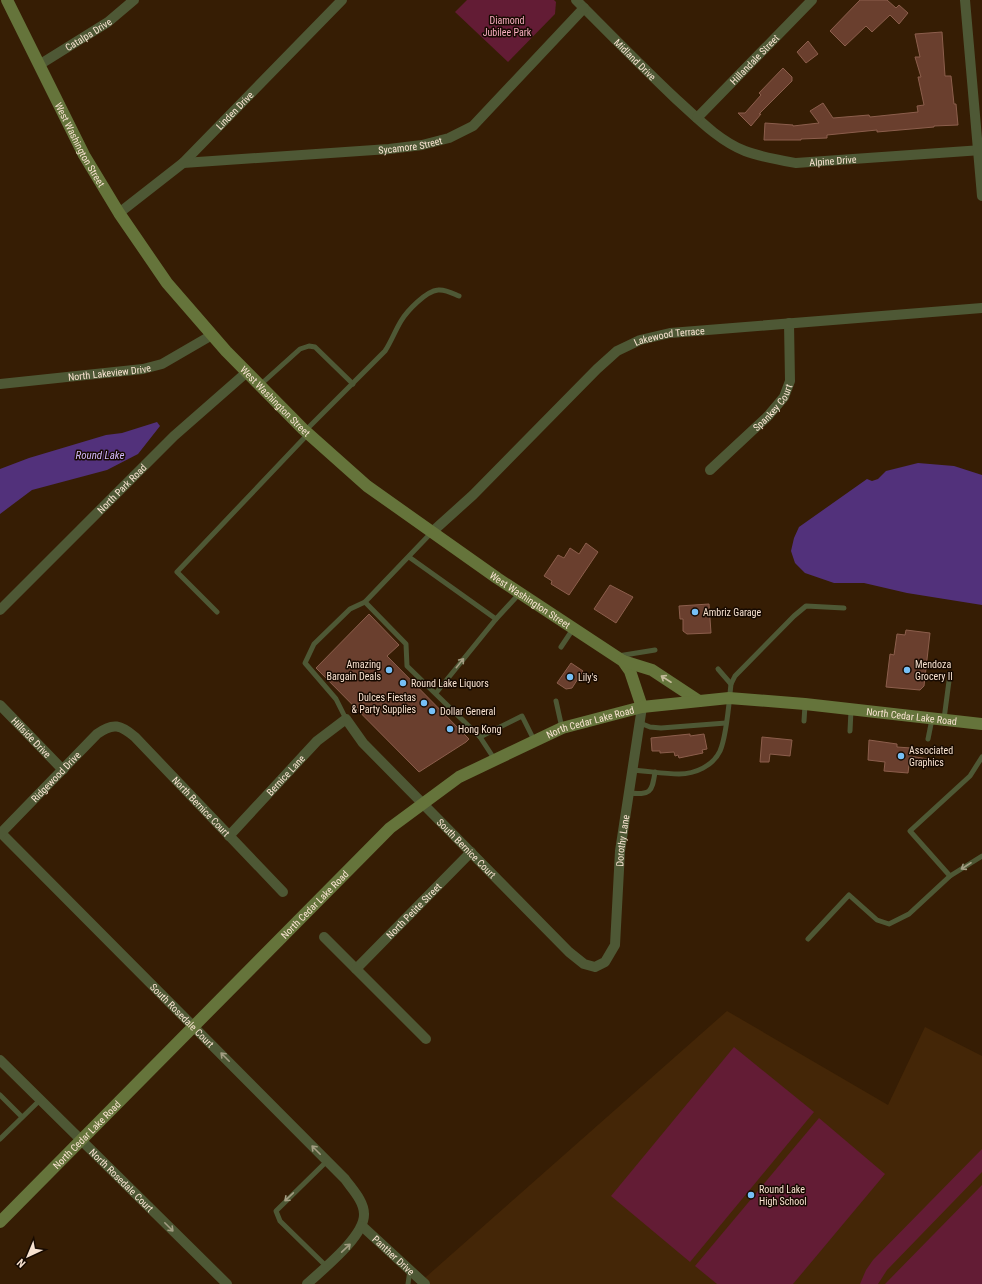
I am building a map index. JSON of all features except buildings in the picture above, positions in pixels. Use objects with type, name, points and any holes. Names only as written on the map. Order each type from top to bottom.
[{"type":"main road","name":"West Washington Street","points":[[7,0],[84,155],[119,213],[167,283],[212,335],[307,432],[367,486],[520,593],[619,658],[630,671],[642,707]]},
{"type":"main road","points":[[619,658],[652,670],[699,701]]},
{"type":"main road","name":"North Cedar Lake Road","points":[[0,1222],[390,828],[459,777],[562,728],[642,707],[699,701],[729,698],[805,704],[982,724]]},
{"type":"street","name":"Catalpa Drive","points":[[39,65],[108,22],[134,0]]},
{"type":"street","name":"Linden Drive","points":[[119,213],[183,163],[342,0]]},
{"type":"street","name":"Midland Drive","points":[[576,0],[650,75],[696,118]]},
{"type":"street","name":"Hillandale Street","points":[[696,118],[812,0]]},
{"type":"street","points":[[965,0],[980,150],[982,196]]},
{"type":"street","name":"Sycamore Street","points":[[183,163],[389,149],[422,145],[449,138],[473,126],[584,8]]},
{"type":"street","name":"Alpine Drive","points":[[696,118],[719,136],[744,151],[773,159],[796,163],[980,150]]},
{"type":"street","name":"Lakewood Terrace","points":[[432,532],[473,495],[597,369],[617,351],[640,340],[670,333],[982,308]]},
{"type":"street","name":"Spankey Court","points":[[710,470],[768,416],[784,397],[790,381],[789,323]]},
{"type":"street","name":"North Lakeview Drive","points":[[0,384],[143,369],[162,364],[212,335]]},
{"type":"street","name":"North Park Road","points":[[0,610],[174,436],[247,372]]},
{"type":"street","name":"Hillside Drive","points":[[0,705],[63,770]]},
{"type":"street","name":"Dorothy Lane","points":[[595,967],[605,962],[615,945],[620,851],[642,707]]},
{"type":"street","name":"South Bernice Court","points":[[346,719],[363,743],[569,952],[584,964],[595,967]]},
{"type":"street","name":"Bernice Lane","points":[[229,836],[317,741],[346,719]]},
{"type":"street","name":"Ridgewood Drive","points":[[0,833],[98,734],[106,728],[115,726]]},
{"type":"street","name":"North Bernice Court","points":[[115,726],[125,729],[135,737],[283,892]]},
{"type":"street","name":"South Rosedale Court","points":[[0,833],[345,1179],[360,1200],[364,1214],[362,1226]]},
{"type":"street","name":"North Petite Street","points":[[356,969],[471,852]]},
{"type":"street","points":[[324,937],[426,1039]]},
{"type":"street","name":"North Rosedale Court","points":[[0,1060],[226,1284]]},
{"type":"street","points":[[307,1284],[352,1241],[362,1226]]},
{"type":"street","name":"Panther Drive","points":[[362,1226],[425,1284]]},
{"type":"lane","points":[[217,612],[177,572],[307,432],[385,351],[391,343],[400,322],[407,312],[425,296],[439,289],[446,290],[458,296]]},
{"type":"lane","points":[[260,385],[300,349],[309,346],[315,347],[353,384]]},
{"type":"lane","points":[[346,719],[336,698],[305,663],[314,644],[350,609],[365,602],[432,532]]},
{"type":"lane","points":[[409,557],[496,619]]},
{"type":"lane","points":[[436,693],[496,619],[520,593]]},
{"type":"lane","points":[[365,602],[406,644],[407,666],[480,737],[495,760]]},
{"type":"lane","points":[[632,770],[680,774],[696,772],[711,764],[720,751],[726,723],[731,684],[735,676],[794,616],[806,606],[844,608]]},
{"type":"lane","points":[[561,647],[574,628]]},
{"type":"lane","points":[[619,658],[654,650]]},
{"type":"lane","points":[[718,669],[731,684]]},
{"type":"lane","points":[[928,739],[938,719],[949,681]]},
{"type":"lane","points":[[556,700],[562,728]]},
{"type":"lane","points":[[804,721],[805,704]]},
{"type":"lane","points":[[850,731],[851,709]]},
{"type":"lane","points":[[480,737],[522,716],[534,741]]},
{"type":"lane","points":[[640,723],[650,727],[661,728],[726,723]]},
{"type":"lane","points":[[950,876],[910,831],[970,776],[982,757]]},
{"type":"lane","points":[[629,793],[643,795],[648,793],[653,784],[655,772]]},
{"type":"lane","points":[[808,939],[849,895],[877,920],[889,924],[909,914],[950,876],[982,856]]},
{"type":"lane","points":[[0,1095],[22,1118]]},
{"type":"lane","points":[[0,1139],[40,1100]]},
{"type":"lane","points":[[326,1266],[280,1221],[276,1211],[327,1161]]},
{"type":"lane","points":[[408,1284],[410,1270]]},
{"type":"shaded area","name":"Round Lake High School","points":[[727,1011],[888,1105],[925,1027],[982,1056],[982,1284],[418,1284]]},
{"type":"green space","name":"Diamond Jubilee Park","points":[[467,0],[554,0],[556,2],[555,14],[508,62],[455,12]]},
{"type":"green space","points":[[734,1047],[814,1112],[690,1262],[611,1196]]},
{"type":"green space","points":[[819,1118],[885,1174],[793,1284],[717,1284],[695,1266]]},
{"type":"green space","points":[[982,1149],[982,1172],[887,1270],[878,1284],[860,1284],[866,1270],[873,1260]]},
{"type":"green space","points":[[982,1185],[982,1284],[885,1284]]},
{"type":"water","name":"Round Lake","points":[[157,422],[160,426],[138,454],[107,470],[32,490],[0,514],[0,469],[29,458],[106,435],[122,433]]},
{"type":"water","points":[[918,463],[954,466],[982,475],[982,605],[907,593],[864,583],[834,583],[805,573],[795,563],[791,551],[794,538],[799,527],[867,479],[872,481],[878,479],[886,471]]},
{"type":"place","name":"Ambriz Garage","points":[[695,612]]},
{"type":"place","name":"Amazing Bargain Deals","points":[[389,670]]},
{"type":"place","name":"Mendoza Grocery II","points":[[907,670]]},
{"type":"place","name":"Lily's","points":[[570,677]]},
{"type":"place","name":"Round Lake Liquors","points":[[403,683]]},
{"type":"place","name":"Dulces Fiestas & Party Supplies","points":[[424,703]]},
{"type":"place","name":"Dollar General","points":[[432,711]]},
{"type":"place","name":"Hong Kong","points":[[450,729]]},
{"type":"place","name":"Associated Graphics","points":[[901,756]]},
{"type":"place","name":"Round Lake High School","points":[[751,1195]]}]
